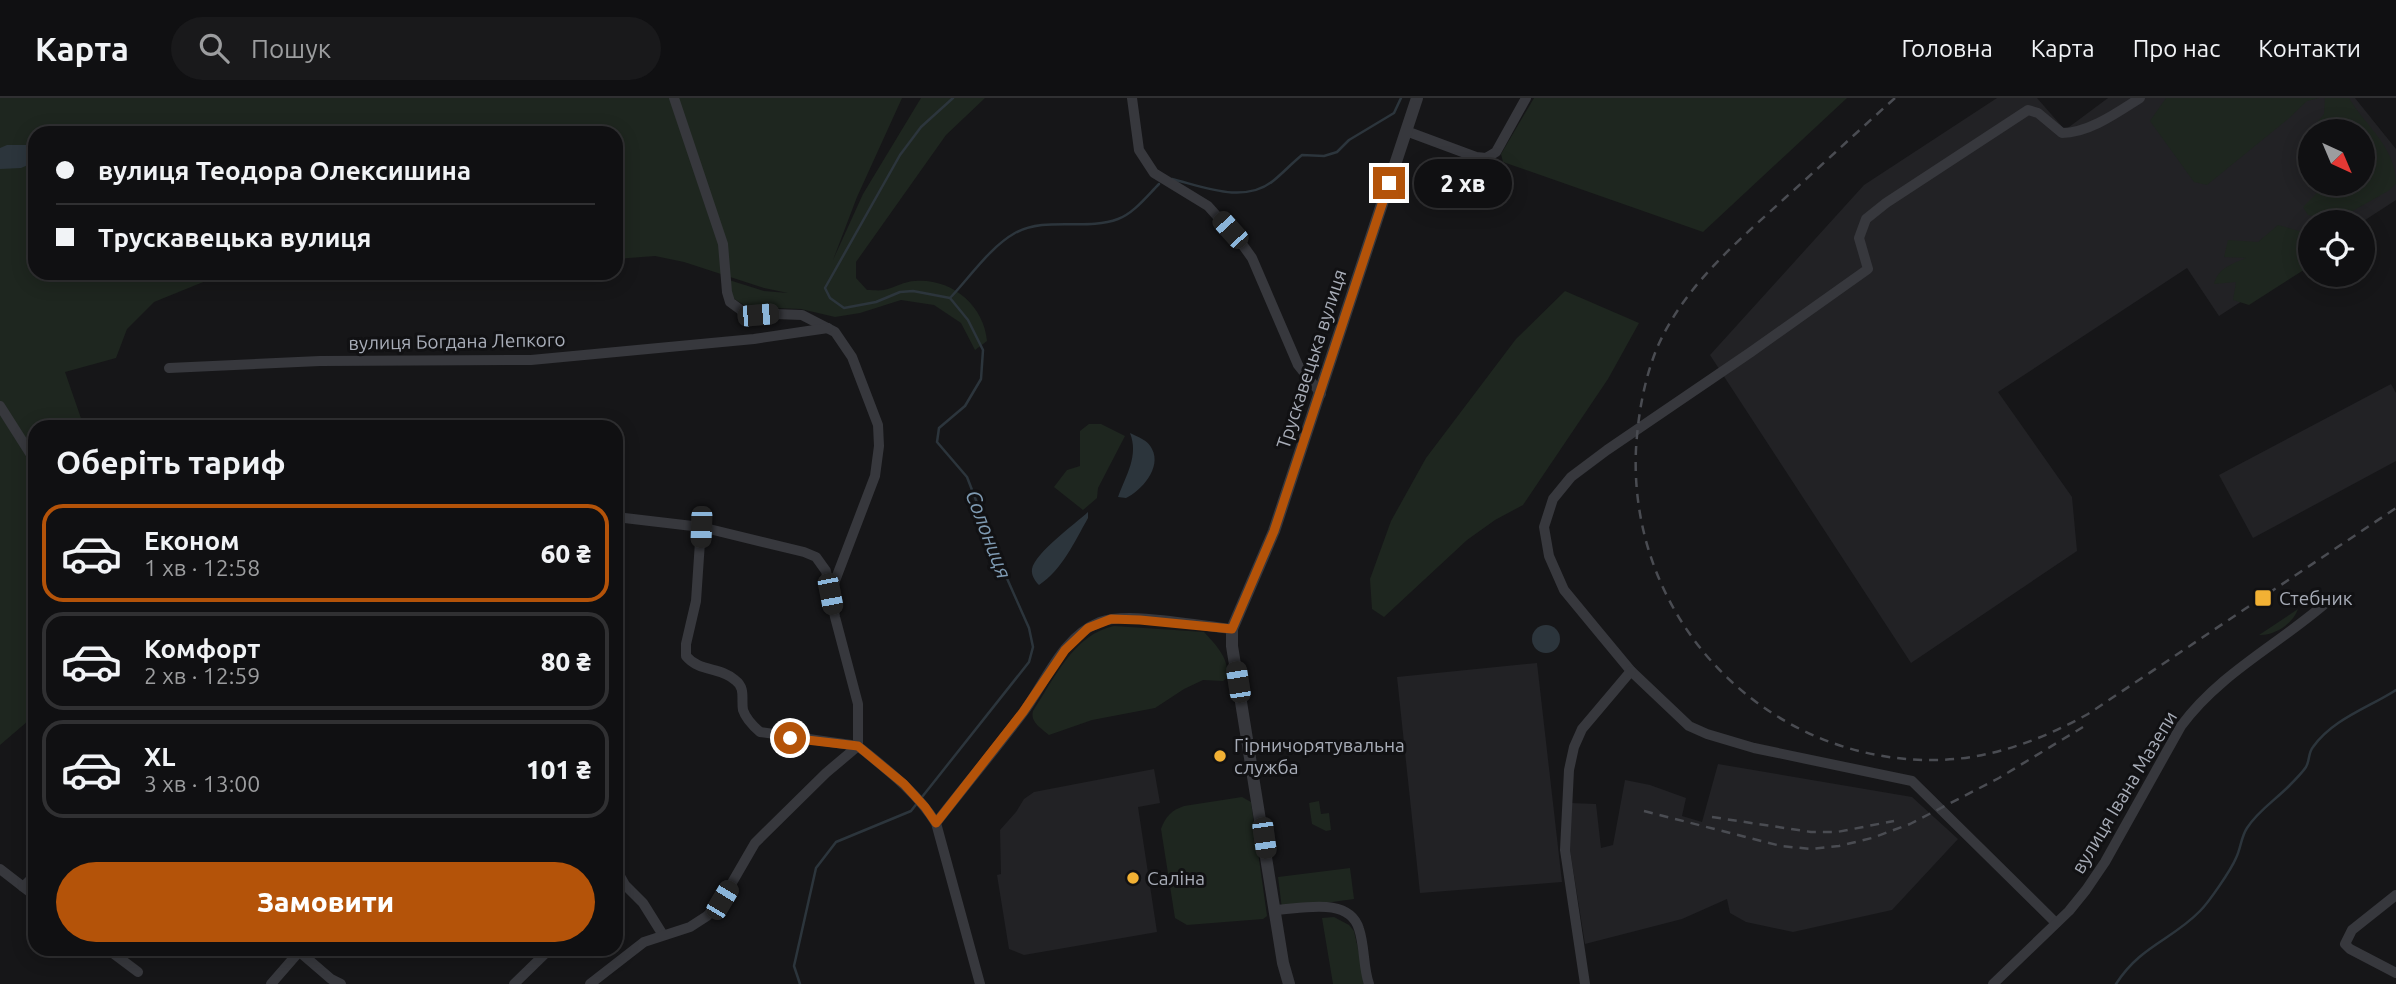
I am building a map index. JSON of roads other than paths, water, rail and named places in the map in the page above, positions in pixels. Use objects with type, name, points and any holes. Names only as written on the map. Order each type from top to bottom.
[{"type":"street","points":[[674,98],[723,244],[730,302],[745,313],[802,315],[828,328],[842,340],[852,356],[878,425],[879,446],[875,477],[830,594]]},
{"type":"street","points":[[1132,98],[1139,150],[1154,173],[1208,206],[1242,244],[1252,258],[1298,365],[1321,394]]},
{"type":"street","name":"Трускавецька вулиця","points":[[1289,984],[1283,963],[1232,629],[1274,531],[1417,98]]},
{"type":"street","points":[[1406,131],[1476,157],[1486,158],[1496,152],[1526,98]]},
{"type":"street","points":[[2056,923],[1912,781],[1785,755],[1707,734],[1689,726],[1631,671],[1564,590],[1549,556],[1544,527],[1553,499],[1572,477],[1868,269],[1858,237],[1866,219],[1886,203],[2028,110],[2038,113],[2062,133],[2072,133],[2122,110],[2140,98]]},
{"type":"street","name":"вулиця Богдана Лепкого","points":[[169,368],[320,361],[531,360],[754,339],[828,328]]},
{"type":"street","points":[[0,406],[28,450]]},
{"type":"street","points":[[590,984],[644,942],[690,927],[706,916],[722,900],[755,843],[826,773],[858,746],[858,704],[825,571],[816,558],[804,552],[701,527],[623,518]]},
{"type":"street","points":[[701,527],[696,601],[686,644],[686,656],[699,667],[735,679],[743,692],[743,711],[749,722],[760,732],[858,746],[904,784],[925,807],[936,823],[980,984]]},
{"type":"street","name":"вулиця Івана Мазепи","points":[[1993,984],[2086,890],[2105,862],[2191,712],[2222,682],[2327,602]]},
{"type":"street","points":[[936,823],[1023,712],[1065,650],[1088,628],[1111,619],[1232,629]]},
{"type":"street","points":[[1586,984],[1565,850],[1569,770],[1574,747],[1582,729],[1631,671]]},
{"type":"street","points":[[0,869],[28,891]]},
{"type":"street","points":[[623,881],[643,903],[663,935]]},
{"type":"street","points":[[23,887],[28,882]]},
{"type":"street","points":[[2396,895],[2353,930],[2345,944],[2396,974]]},
{"type":"street","points":[[1275,909],[1343,909],[1359,927],[1369,984]]},
{"type":"street","points":[[117,956],[138,972]]},
{"type":"street","points":[[271,984],[292,956]]},
{"type":"street","points":[[302,956],[332,982],[341,984]]},
{"type":"street","points":[[514,984],[543,956]]},
{"type":"waterway","name":"Солониця","points":[[922,797],[1029,662],[1033,647],[1029,628],[967,477],[937,442],[939,428],[965,406],[981,379],[983,350],[968,320],[950,298],[913,291],[900,292],[876,302],[844,308],[830,298],[825,288],[900,155],[921,127],[953,98]]},
{"type":"waterway","points":[[1172,179],[1224,192],[1249,192],[1262,188],[1302,155],[1324,156],[1337,152],[1349,140],[1394,113],[1401,98]]},
{"type":"waterway","points":[[950,298],[989,254],[1015,233],[1040,225],[1093,224],[1118,219],[1135,208],[1159,184]]},
{"type":"waterway","points":[[2116,984],[2135,961],[2204,907],[2220,886],[2238,854],[2243,835],[2251,822],[2302,772],[2311,749],[2321,737],[2341,721],[2396,690]]},
{"type":"waterway","name":"Солониця","points":[[800,984],[794,966],[816,868],[836,842],[911,811],[918,802]]},
{"type":"railway","points":[[1895,98],[1713,266],[1668,326],[1657,348],[1642,398],[1636,449],[1640,512],[1656,570],[1683,623],[1719,670],[1765,708],[1817,737],[1875,755],[1957,759],[1996,752],[2034,740],[2088,714],[2396,508]]},
{"type":"railway","points":[[1644,811],[1781,846],[1811,849],[1839,846],[1872,838],[1910,824],[1999,778],[2083,727]]},
{"type":"railway","points":[[1712,817],[1811,832],[1837,832],[1894,821]]},
{"type":"place","name":"Стебник","points":[[2263,598]]},
{"type":"place","name":"Гірничорятувальна служба","points":[[1220,756]]},
{"type":"place","name":"Саліна","points":[[1133,878]]}]
